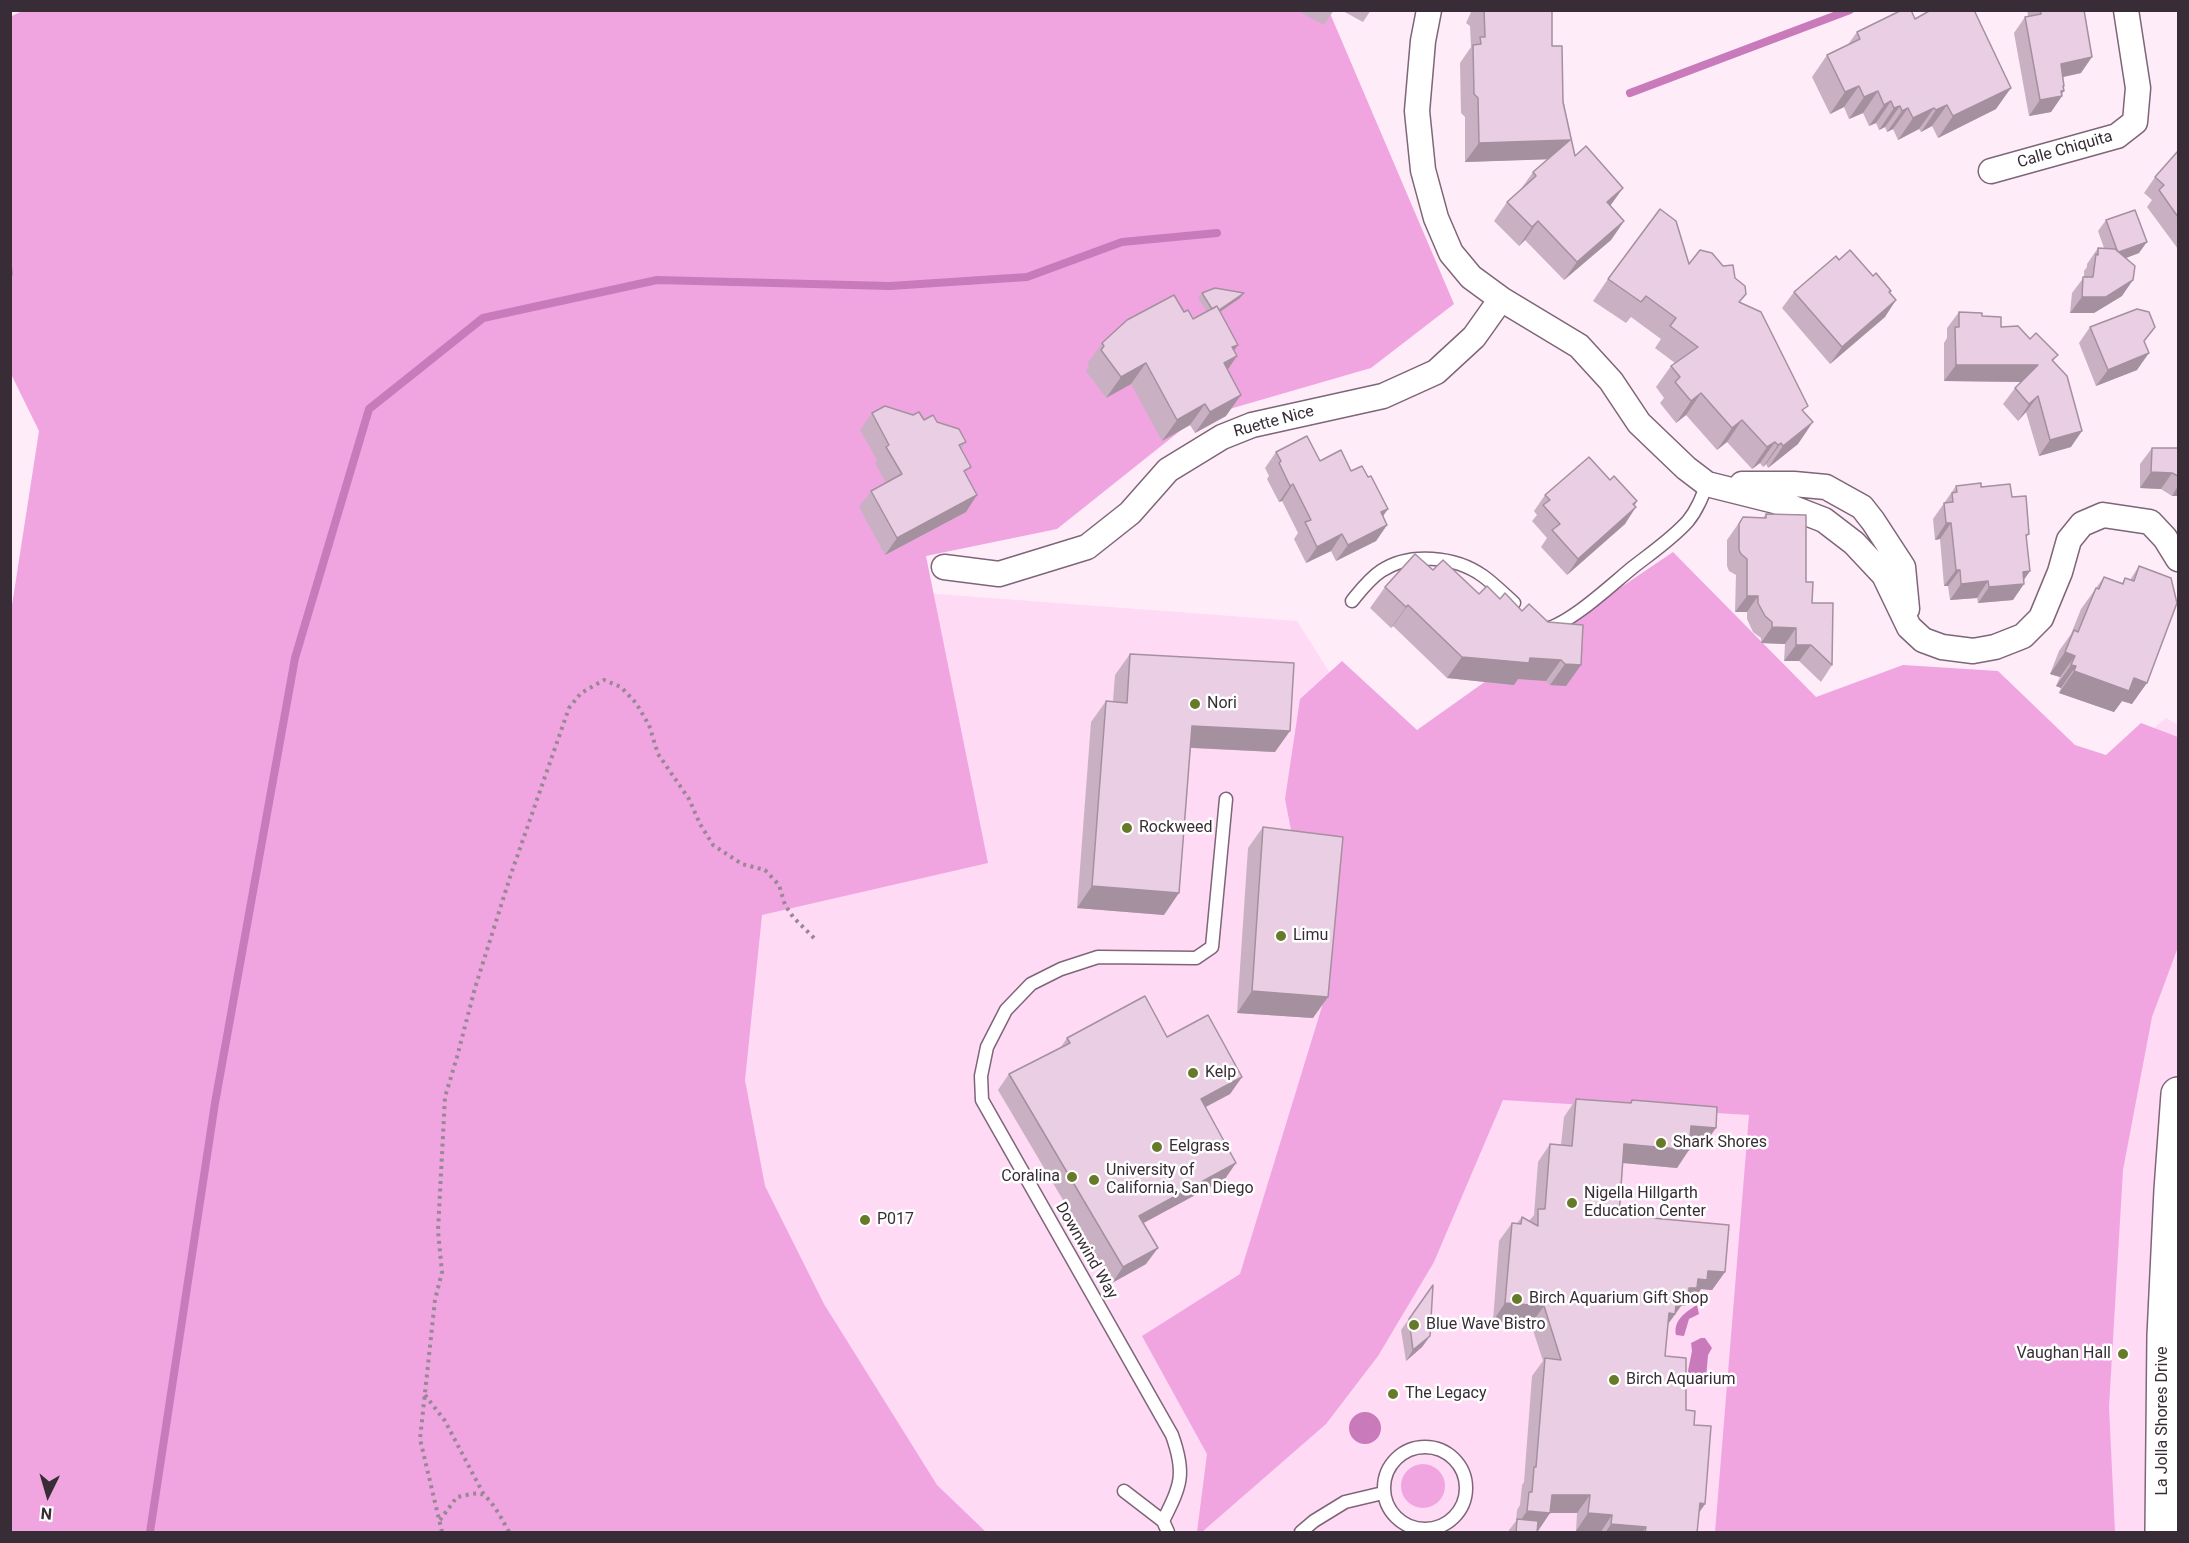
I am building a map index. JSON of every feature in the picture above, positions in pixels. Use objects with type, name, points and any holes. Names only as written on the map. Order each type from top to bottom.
[{"type":"main road","name":"La Jolla Shores Drive","points":[[2162,1533],[2171,1337],[2171,1190],[2178,1094]]},
{"type":"street","points":[[1429,10],[1423,40],[1417,111],[1423,170],[1436,219],[1451,253],[1471,277],[1501,299],[1579,346],[1611,381],[1639,423],[1686,468],[1707,484],[1775,501],[1824,520],[1854,543],[1884,575],[1909,627],[1923,640],[1942,647],[1973,651],[1995,647],[2023,636],[2041,618],[2060,572],[2069,540],[2082,524],[2103,516],[2150,522],[2165,538],[2178,559]]},
{"type":"street","name":"Calle Chiquita","points":[[1991,171],[2117,136],[2135,122],[2138,88],[2126,10]]},
{"type":"street","name":"Ruette Nice","points":[[944,567],[999,574],[1087,547],[1130,513],[1168,470],[1222,437],[1252,425],[1383,396],[1436,372],[1474,337],[1501,299]]},
{"type":"street","points":[[1707,484],[1794,484],[1826,487],[1862,507],[1903,567],[1909,627]]},
{"type":"lane","points":[[1536,625],[1544,629],[1556,626],[1663,544],[1688,520],[1700,502],[1707,484]]},
{"type":"lane","points":[[1352,601],[1382,570],[1402,561],[1435,559],[1461,564],[1482,575],[1521,610]]},
{"type":"lane","name":"Downwind Way","points":[[1166,1527],[1181,1473],[1179,1454],[1172,1435],[982,1100],[981,1076],[987,1047],[1006,1010],[1031,984],[1060,969],[1098,957],[1196,958],[1212,947],[1226,799]]},
{"type":"lane","points":[[1424,1446],[1451,1455],[1466,1478],[1466,1492],[1462,1506],[1454,1517],[1430,1531],[1404,1524],[1394,1516],[1383,1493],[1384,1479],[1389,1466],[1398,1456],[1411,1449],[1424,1446]]},
{"type":"lane","points":[[1124,1491],[1166,1527]]},
{"type":"lane","points":[[1301,1533],[1314,1521],[1345,1502],[1383,1493]]},
{"type":"path","points":[[442,1533],[420,1438],[435,1300],[442,1272],[438,1231],[445,1097],[458,1058],[475,988],[511,874],[570,708],[581,693],[604,681],[621,687],[636,703],[649,725],[658,754],[690,799],[700,824],[713,845],[742,864],[765,870],[779,885],[785,905],[793,916],[817,941]]},
{"type":"path","points":[[424,1395],[445,1421],[484,1495],[498,1513],[509,1533]]},
{"type":"path","points":[[440,1520],[458,1497],[479,1493],[484,1495]]},
{"type":"shaded area","points":[[22,11],[1329,11],[1454,304],[1371,368],[1195,419],[1057,529],[926,556],[988,863],[762,915],[745,1080],[765,1186],[824,1304],[937,1485],[986,1532],[11,1532],[10,618],[39,431],[11,374],[10,17]]},
{"type":"shaded area","name":"University of California, San Diego","points":[[151,535],[1297,621],[1340,689],[1413,752],[1826,713],[2064,760],[2110,765],[2166,718],[2178,725],[2178,1532],[11,1532]]},
{"type":"shaded area","points":[[1673,552],[1816,697],[1903,665],[1998,671],[2075,745],[2106,755],[2141,723],[2178,737],[2178,947],[2152,1017],[2123,1170],[2109,1407],[2115,1532],[1715,1532],[1749,1115],[1503,1100],[1434,1262],[1378,1356],[1326,1424],[1202,1532],[1197,1532],[1207,1454],[1142,1336],[1240,1274],[1324,1000],[1285,799],[1300,699],[1342,661],[1417,730]]},
{"type":"shaded area","points":[[1697,1305],[1699,1314],[1689,1319],[1684,1336],[1676,1335],[1678,1321]]},
{"type":"shaded area","points":[[1705,1338],[1712,1348],[1708,1355],[1706,1378],[1689,1377],[1691,1343]]},
{"type":"shaded area","points":[[1365,1412],[1376,1417],[1381,1428],[1376,1439],[1365,1444],[1354,1439],[1349,1428],[1354,1417]]},
{"type":"shaded area","points":[[1423,1464],[1438,1471],[1445,1486],[1438,1501],[1423,1508],[1408,1501],[1401,1486],[1408,1471]]},
{"type":"building","points":[[1484,10],[1552,10],[1552,46],[1562,46],[1563,102],[1575,156],[1586,146],[1623,188],[1607,202],[1624,221],[1577,262],[1538,221],[1532,227],[1507,202],[1536,176],[1533,172],[1570,140],[1479,143],[1478,98],[1474,94],[1473,45],[1481,44],[1480,37],[1485,37]]},
{"type":"building","points":[[1902,10],[1911,10],[1915,19],[1931,10],[1974,10],[2011,88],[1953,116],[1947,105],[1936,110],[1934,108],[1913,118],[1908,108],[1902,111],[1900,106],[1894,108],[1891,101],[1884,105],[1878,91],[1864,97],[1859,86],[1845,92],[1827,55],[1860,39],[1857,32]]},
{"type":"building","points":[[2041,10],[2084,10],[2092,57],[2061,64],[2064,86],[2064,91],[2061,91],[2062,96],[2040,100],[2025,17],[2041,14]]},
{"type":"building","points":[[2178,151],[2178,217],[2159,190],[2164,185],[2155,177]]},
{"type":"building","points":[[1660,209],[1676,221],[1689,264],[1700,250],[1712,253],[1723,266],[1733,265],[1735,278],[1745,286],[1746,294],[1739,302],[1761,312],[1808,406],[1802,410],[1813,422],[1783,446],[1775,442],[1767,447],[1742,420],[1732,428],[1701,393],[1691,401],[1675,382],[1680,377],[1671,366],[1698,347],[1670,326],[1676,318],[1646,296],[1641,302],[1608,279]]},
{"type":"building","points":[[2135,210],[2147,242],[2119,252],[2106,220]]},
{"type":"building","points":[[2098,248],[2115,249],[2135,266],[2133,280],[2106,297],[2082,297],[2083,277],[2093,277]]},
{"type":"building","points":[[1850,250],[1873,276],[1876,273],[1896,300],[1842,347],[1794,292],[1836,256],[1839,260]]},
{"type":"building","points":[[10,251],[12,274],[10,280]]},
{"type":"building","points":[[1215,288],[1244,293],[1219,310],[1217,306],[1212,309],[1202,293]]},
{"type":"building","points":[[1174,295],[1184,312],[1188,310],[1193,319],[1217,306],[1238,345],[1232,347],[1237,356],[1224,363],[1241,395],[1210,412],[1205,404],[1177,420],[1146,363],[1121,377],[1101,350],[1104,346],[1102,343],[1127,320]]},
{"type":"building","points":[[2137,309],[2149,312],[2155,327],[2144,341],[2149,353],[2108,370],[2090,327]]},
{"type":"building","points":[[1959,312],[2001,317],[2001,327],[2018,326],[2030,339],[2036,333],[2058,355],[2052,360],[2067,376],[2082,431],[2050,440],[2038,396],[2029,404],[2015,388],[2038,365],[1956,365],[1955,327],[1959,327]]},
{"type":"building","points":[[885,406],[913,415],[919,412],[924,420],[933,415],[937,422],[959,429],[966,442],[959,445],[971,467],[964,471],[977,495],[897,538],[871,491],[902,474],[886,447],[889,445],[872,413]]},
{"type":"building","points":[[1307,436],[1320,461],[1341,450],[1351,471],[1362,466],[1368,477],[1371,476],[1388,509],[1381,512],[1387,525],[1348,545],[1342,534],[1317,547],[1305,522],[1311,520],[1293,484],[1290,486],[1276,452]]},
{"type":"building","points":[[2152,448],[2178,448],[2178,476],[2172,473],[2151,472]]},
{"type":"building","points":[[1589,457],[1610,480],[1614,476],[1637,501],[1633,504],[1636,507],[1578,559],[1552,530],[1560,524],[1543,505],[1550,500],[1545,495]]},
{"type":"building","points":[[1981,483],[1981,487],[2010,484],[2012,497],[2026,496],[2029,534],[2026,535],[2030,571],[2023,572],[2024,584],[1989,587],[1988,581],[1961,584],[1960,570],[1956,570],[1951,523],[1946,523],[1944,503],[1953,502],[1952,493],[1957,492],[1956,486]]},
{"type":"building","points":[[1766,514],[1806,515],[1806,582],[1813,582],[1812,603],[1833,603],[1832,665],[1811,645],[1796,645],[1796,628],[1772,627],[1772,622],[1765,616],[1758,603],[1758,596],[1747,596],[1747,559],[1739,550],[1739,524],[1743,517],[1766,518]]},
{"type":"building","points":[[1415,554],[1433,570],[1443,560],[1479,594],[1487,586],[1500,599],[1505,593],[1522,611],[1529,604],[1548,622],[1583,625],[1581,665],[1565,664],[1561,660],[1530,658],[1529,663],[1462,657],[1408,605],[1406,607],[1385,587]]},
{"type":"building","points":[[2139,566],[2171,578],[2177,603],[2147,683],[2134,678],[2129,691],[2074,671],[2076,666],[2071,665],[2075,656],[2065,652],[2074,630],[2078,632],[2096,588],[2099,589],[2104,577],[2123,584],[2125,578],[2134,581]]},
{"type":"building","points":[[1130,654],[1294,663],[1290,731],[1192,726],[1179,893],[1092,886],[1106,701],[1127,703]]},
{"type":"building","name":"Limu","points":[[1263,827],[1343,837],[1328,997],[1252,991]]},
{"type":"building","points":[[1145,996],[1167,1037],[1208,1015],[1242,1077],[1201,1099],[1236,1163],[1139,1216],[1158,1248],[1123,1267],[1009,1074],[1070,1043],[1067,1038]]},
{"type":"building","points":[[1576,1099],[1631,1103],[1632,1100],[1717,1107],[1716,1128],[1691,1126],[1689,1150],[1624,1144],[1619,1215],[1729,1225],[1725,1272],[1708,1271],[1707,1280],[1698,1279],[1697,1288],[1689,1288],[1688,1297],[1677,1296],[1675,1314],[1669,1313],[1665,1356],[1686,1358],[1686,1410],[1695,1411],[1694,1425],[1711,1426],[1705,1504],[1700,1503],[1697,1533],[1645,1533],[1646,1527],[1611,1524],[1612,1515],[1588,1513],[1590,1495],[1552,1495],[1550,1513],[1527,1511],[1529,1492],[1532,1492],[1534,1467],[1536,1467],[1545,1358],[1561,1360],[1544,1306],[1505,1303],[1512,1223],[1521,1224],[1522,1217],[1538,1226],[1538,1209],[1545,1209],[1550,1144],[1572,1146]]},
{"type":"building","points":[[1433,1285],[1430,1336],[1413,1350],[1409,1319]]},
{"type":"building","points":[[1517,1519],[1538,1521],[1537,1533],[1516,1533]]},
{"type":"waterway","points":[[1630,93],[1850,10]]},
{"type":"waterway","points":[[150,1532],[215,1103],[295,658],[369,409],[483,318],[657,280],[890,286],[1027,277],[1122,242],[1217,233]]},
{"type":"place","name":"Nori","points":[[1195,704]]},
{"type":"place","name":"Rockweed","points":[[1127,828]]},
{"type":"place","name":"Limu","points":[[1281,936]]},
{"type":"place","name":"Kelp","points":[[1193,1073]]},
{"type":"place","name":"Shark Shores","points":[[1661,1143]]},
{"type":"place","name":"Eelgrass","points":[[1157,1147]]},
{"type":"place","name":"Coralina","points":[[1072,1177]]},
{"type":"place","name":"University of California, San Diego","points":[[1094,1180]]},
{"type":"place","name":"Nigella Hillgarth Education Center","points":[[1572,1203]]},
{"type":"place","name":"P017","points":[[865,1220]]},
{"type":"place","name":"Birch Aquarium Gift Shop","points":[[1517,1299]]},
{"type":"place","name":"Blue Wave Bistro","points":[[1414,1325]]},
{"type":"place","name":"Vaughan Hall","points":[[2123,1354]]},
{"type":"place","name":"Birch Aquarium","points":[[1614,1380]]},
{"type":"place","name":"The Legacy","points":[[1393,1394]]}]
